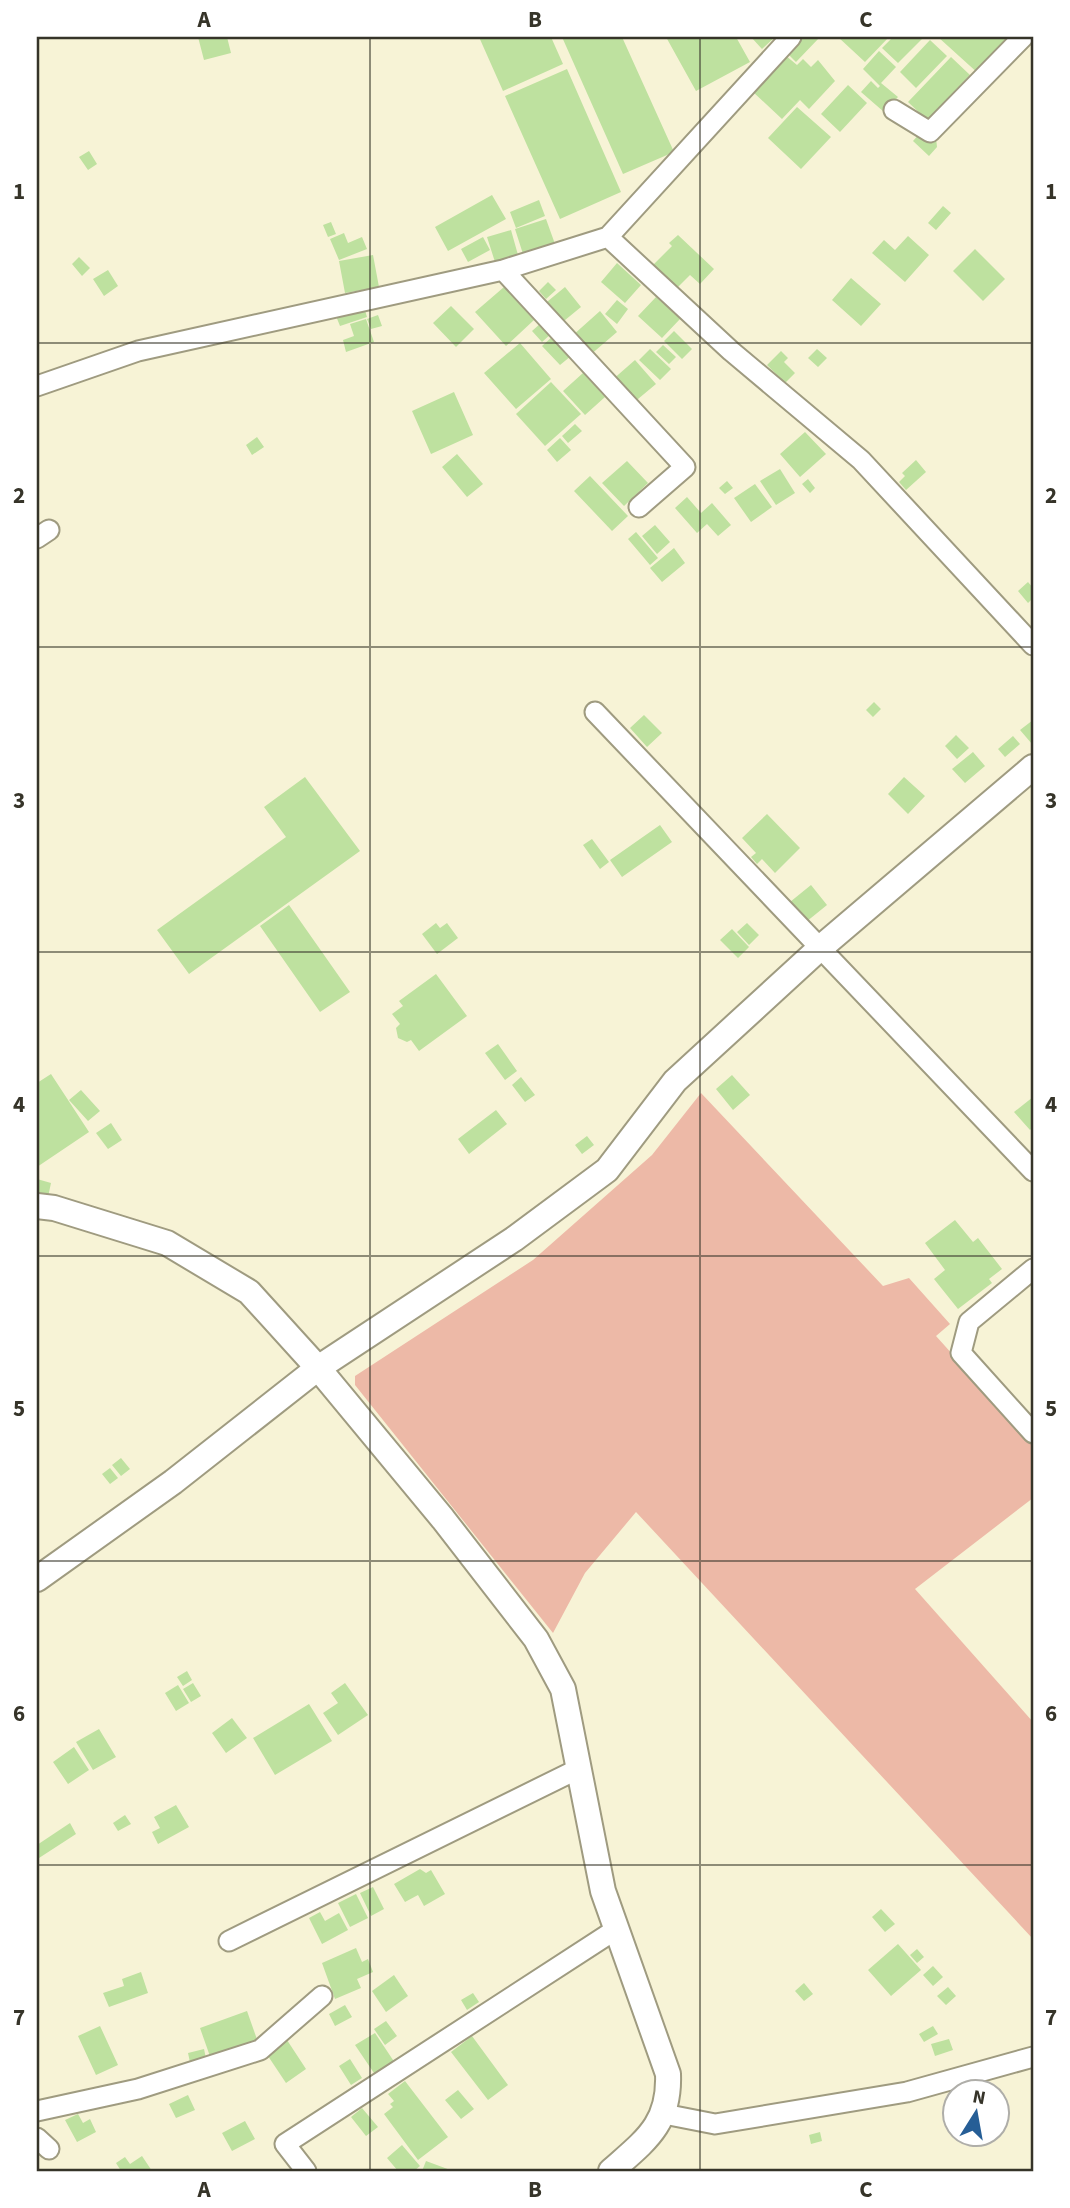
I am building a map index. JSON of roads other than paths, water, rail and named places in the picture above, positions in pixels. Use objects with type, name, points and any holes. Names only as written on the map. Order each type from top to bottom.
[{"type":"street","points":[[37,386],[138,351],[503,270],[608,237],[791,37]]},
{"type":"street","points":[[894,110],[930,132],[1023,37]]},
{"type":"street","points":[[608,237],[731,351],[861,460],[1033,645]]},
{"type":"street","points":[[503,270],[685,467],[639,507]]},
{"type":"street","points":[[595,712],[819,950],[1033,1171]]},
{"type":"street","points":[[37,1579],[173,1482],[318,1368],[514,1239],[607,1170],[675,1081],[819,950],[1033,767]]},
{"type":"street","points":[[37,1206],[54,1208],[167,1243],[249,1292],[318,1368],[443,1518],[548,1657],[563,1689],[603,1891],[668,2074],[669,2094],[664,2114],[646,2139],[611,2171]]},
{"type":"street","points":[[1033,1269],[969,1322],[961,1353],[1033,1433]]},
{"type":"street","points":[[229,1941],[578,1769]]},
{"type":"street","points":[[306,2171],[285,2144],[615,1930]]},
{"type":"street","points":[[37,2111],[138,2089],[260,2050],[322,1996]]},
{"type":"street","points":[[664,2114],[715,2124],[907,2092],[1033,2057]]}]
